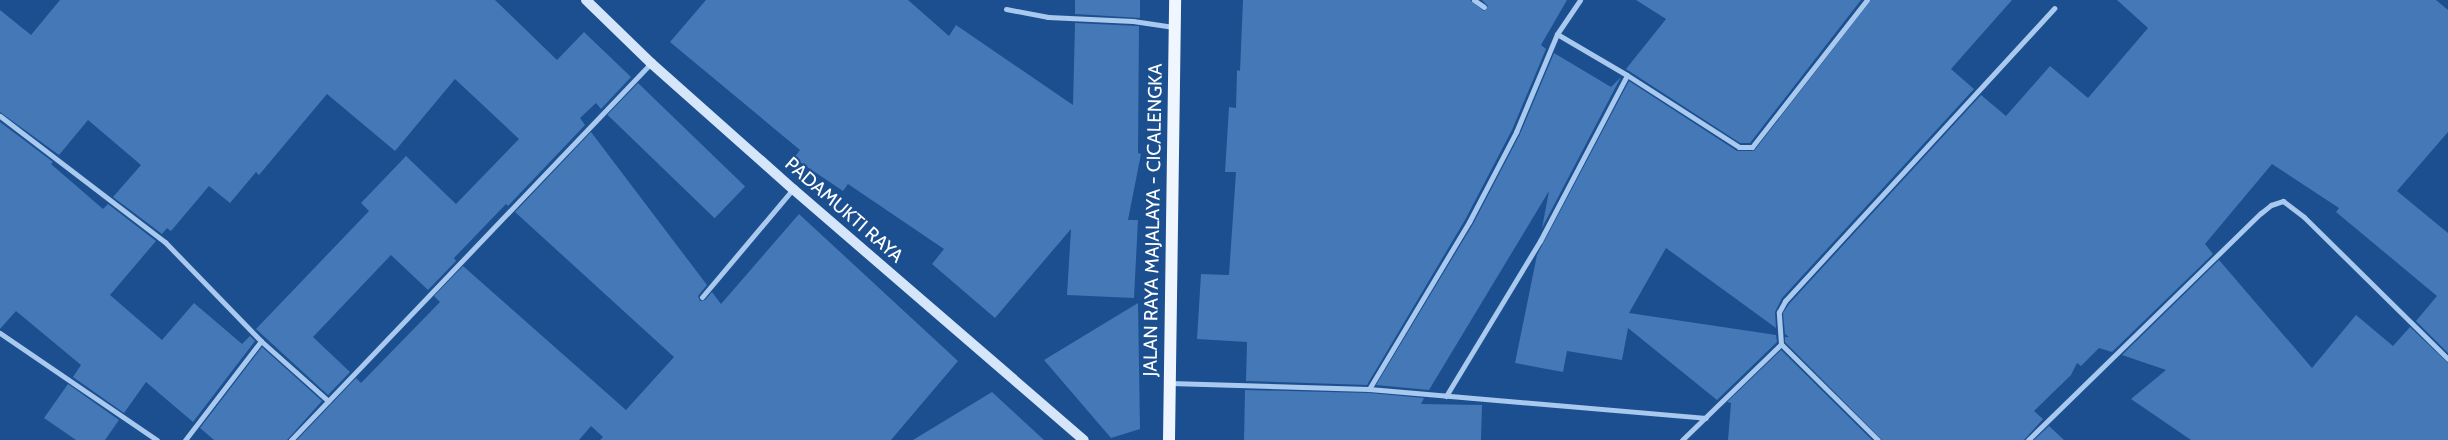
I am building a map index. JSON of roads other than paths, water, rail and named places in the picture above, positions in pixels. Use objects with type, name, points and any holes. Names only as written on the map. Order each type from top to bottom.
[{"type":"main road","name":"JALAN RAYA MAJALAYA - CICALENGKA","points":[[1168,440],[1175,0]]},
{"type":"street","name":"PADAMUKTI RAYA","points":[[586,0],[651,63],[794,190],[1084,440]]},
{"type":"street","points":[[1474,0],[1484,7]]},
{"type":"street","points":[[1369,389],[1469,222],[1516,132],[1557,34],[1580,0]]},
{"type":"street","points":[[1557,34],[1627,75],[1740,148],[1752,148],[1867,0]]},
{"type":"street","points":[[1878,440],[1781,344],[1779,312],[1785,301],[2054,8]]},
{"type":"street","points":[[1006,9],[1048,18],[1133,21],[1174,28]]},
{"type":"street","points":[[291,440],[651,63]]},
{"type":"street","points":[[1446,396],[1540,240],[1627,75]]},
{"type":"street","points":[[0,116],[165,242],[260,342],[328,401]]},
{"type":"street","points":[[702,297],[794,190]]},
{"type":"street","points":[[2028,440],[2261,213],[2271,205],[2283,201],[2304,217],[2448,359]]},
{"type":"street","points":[[0,334],[157,440]]},
{"type":"street","points":[[185,440],[260,342]]},
{"type":"street","points":[[1682,440],[1781,344]]},
{"type":"street","points":[[1170,383],[1369,389],[1706,418]]}]
